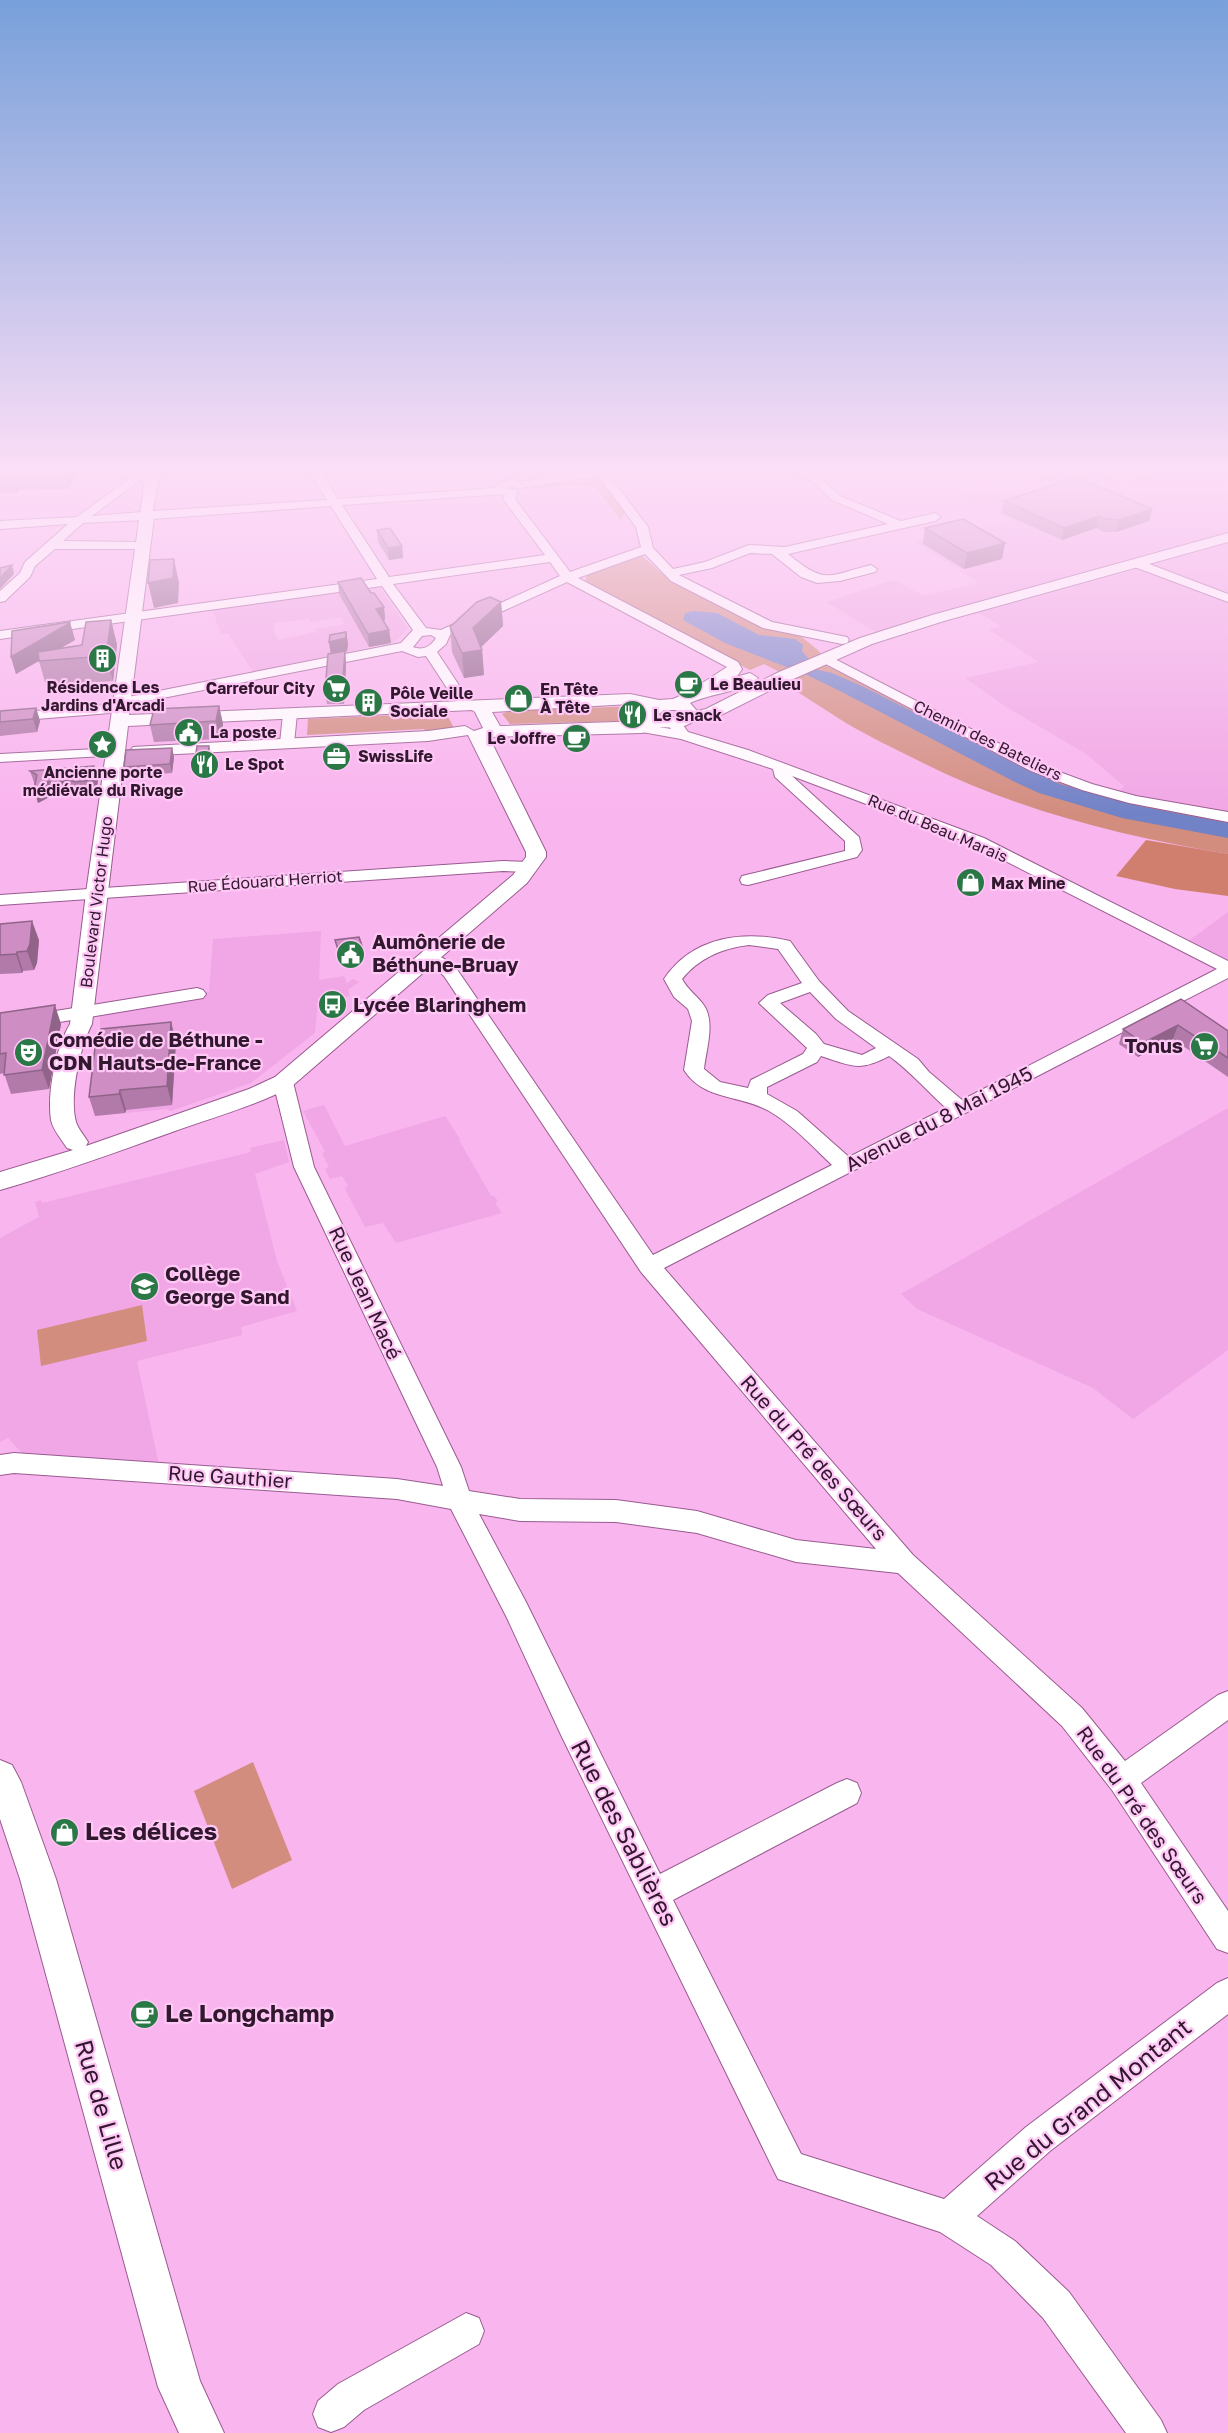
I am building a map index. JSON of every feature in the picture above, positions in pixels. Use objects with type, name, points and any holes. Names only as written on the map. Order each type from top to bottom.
[{"type":"main road","name":"Boulevard Victor Hugo","points":[[87,1144],[76,1113],[76,1090],[86,1033],[82,1018],[96,892],[137,586]]},
{"type":"main road","points":[[823,655],[842,640],[946,606],[1028,586]]},
{"type":"main road","points":[[669,719],[695,694],[778,672],[866,641],[1045,586]]},
{"type":"main road","points":[[116,752],[435,736],[669,719],[711,713],[778,672]]},
{"type":"main road","points":[[122,710],[290,714],[630,699],[669,719]]},
{"type":"main road","points":[[467,706],[493,729],[478,733]]},
{"type":"main road","points":[[87,1144],[116,1145],[163,1126],[257,1095],[283,1082],[520,879],[536,857],[536,852],[478,733],[453,711],[467,706]]},
{"type":"main road","points":[[0,1181],[49,1164],[87,1144],[163,1126]]},
{"type":"main road","name":"Rue de Lille","points":[[0,1777],[9,1794],[38,1879],[180,2387],[202,2433]]},
{"type":"street","points":[[0,598],[13,586]]},
{"type":"street","points":[[0,635],[352,586]]},
{"type":"street","points":[[388,586],[422,632]]},
{"type":"street","points":[[0,718],[122,710],[406,646],[422,632],[432,631],[442,634],[550,586]]},
{"type":"street","points":[[581,586],[733,665],[735,669],[733,672],[708,684],[695,694]]},
{"type":"street","points":[[690,586],[768,625],[842,640]]},
{"type":"street","points":[[1196,586],[1228,598]]},
{"type":"street","points":[[406,646],[410,651],[418,653],[430,651],[444,639],[442,634]]},
{"type":"street","points":[[430,651],[467,706]]},
{"type":"street","name":"Chemin des Bateliers","points":[[823,655],[1036,768],[1087,787],[1134,800],[1228,817]]},
{"type":"street","points":[[287,743],[290,714]]},
{"type":"street","name":"Rue du Beau Marais","points":[[669,719],[727,747],[978,841],[1228,969]]},
{"type":"street","points":[[0,758],[116,752]]},
{"type":"street","points":[[748,880],[851,854],[854,850],[853,840],[780,774],[781,767]]},
{"type":"street","name":"Rue Édouard Herriot","points":[[0,900],[502,866],[530,867]]},
{"type":"street","points":[[846,1166],[790,1115],[771,1102],[747,1093],[724,1091],[703,1083],[694,1070],[701,1021],[696,1007],[680,993],[673,979],[681,967],[699,955],[726,944],[760,940],[784,945],[813,985],[842,1015],[911,1063],[922,1076],[960,1109]]},
{"type":"street","name":"Rue du Pré des Sœurs","points":[[426,960],[438,962],[450,972],[650,1266],[904,1563],[1072,1717],[1122,1780],[1228,1938]]},
{"type":"street","name":"Avenue du 8 Mai 1945","points":[[650,1266],[960,1109],[1228,969]]},
{"type":"street","points":[[813,985],[768,1003],[810,1038],[817,1048],[853,1060],[865,1061],[890,1048]]},
{"type":"street","points":[[0,1026],[82,1018],[197,994]]},
{"type":"street","points":[[757,1097],[758,1084],[810,1058],[817,1048]]},
{"type":"street","name":"Rue Jean Macé","points":[[283,1082],[304,1167],[449,1467],[459,1499]]},
{"type":"street","name":"Rue Gauthier","points":[[0,1465],[14,1462],[397,1489],[520,1510],[616,1510],[697,1522],[796,1551],[904,1563]]},
{"type":"street","name":"Rue des Sablières","points":[[459,1499],[517,1610],[571,1726],[790,2167],[949,2218]]},
{"type":"street","points":[[1122,1780],[1228,1704]]},
{"type":"street","points":[[655,1893],[847,1793]]},
{"type":"street","name":"Rue du Grand Montant","points":[[949,2218],[1038,2139],[1228,1994]]},
{"type":"street","points":[[949,2218],[1003,2253],[1056,2305],[1148,2433]]},
{"type":"street","points":[[331,2414],[351,2397],[466,2331]]},
{"type":"shaded area","points":[[379,586],[408,629],[394,642],[253,672],[228,633],[221,634],[212,609]],"holes":[[[341,617],[345,624],[315,629],[316,632],[278,640],[273,630],[274,623],[309,619],[310,622]]]},
{"type":"shaded area","points":[[592,586],[685,586],[770,627],[796,632],[819,651],[827,666],[1022,764],[1046,774],[1228,821],[1228,854],[1110,830],[997,795],[923,763],[846,723],[784,684],[793,679],[764,664],[750,670]]},
{"type":"shaded area","points":[[877,586],[904,586],[924,596],[968,586],[1228,586],[1228,821],[1114,796],[1124,786],[1086,754],[1003,705],[965,678],[1039,662],[989,630],[1000,626],[979,613],[963,607],[876,632],[826,602]]},
{"type":"shaded area","points":[[637,706],[641,719],[625,721],[510,724],[502,714],[509,711]]},
{"type":"shaded area","points":[[446,713],[455,730],[427,734],[424,729],[307,735],[308,719]]},
{"type":"shaded area","points":[[1146,840],[1228,854],[1228,896],[1175,889],[1116,876]]},
{"type":"shaded area","points":[[1228,912],[1228,963],[1187,942]]},
{"type":"shaded area","points":[[321,931],[319,980],[344,976],[347,983],[353,979],[359,982],[348,990],[350,996],[318,1001],[315,1033],[251,1083],[171,1111],[166,1109],[95,1116],[103,1046],[100,1039],[100,1010],[209,992],[213,939]]},
{"type":"shaded area","points":[[324,1105],[345,1146],[445,1116],[491,1196],[498,1201],[495,1203],[502,1213],[396,1243],[383,1223],[365,1227],[345,1189],[348,1185],[342,1176],[330,1179],[325,1169],[329,1167],[322,1153],[325,1152],[303,1111]]},
{"type":"shaded area","points":[[1228,1108],[1228,1350],[1133,1419],[1093,1388],[917,1309],[901,1294]]},
{"type":"shaded area","name":"Collège George Sand","points":[[284,1140],[289,1162],[255,1174],[277,1261],[297,1311],[241,1327],[242,1335],[137,1361],[159,1465],[24,1455],[8,1438],[0,1442],[0,1238],[39,1217],[35,1202],[41,1200],[42,1203],[251,1152],[250,1148]]},
{"type":"shaded area","points":[[142,1305],[147,1341],[41,1366],[37,1330]]},
{"type":"shaded area","points":[[253,1762],[292,1860],[232,1889],[194,1791]]},
{"type":"water","points":[[693,611],[717,613],[759,635],[795,639],[803,645],[802,651],[818,670],[832,673],[864,687],[1060,784],[1144,807],[1228,823],[1228,838],[1122,818],[1039,793],[838,690],[807,675],[725,643],[683,620],[685,613]]},
{"type":"building","points":[[340,586],[366,586],[384,607],[376,609],[389,630],[368,634]]},
{"type":"building","points":[[490,597],[501,602],[473,628],[482,650],[462,653],[450,627],[477,602]]},
{"type":"building","points":[[111,620],[106,656],[39,661],[38,652],[82,645],[86,622]]},
{"type":"building","points":[[70,623],[11,657],[12,631]]},
{"type":"building","points":[[346,632],[346,638],[329,642],[330,635]]},
{"type":"building","points":[[345,651],[342,691],[325,691],[328,654]]},
{"type":"building","points":[[219,706],[216,721],[150,725],[154,709]]},
{"type":"building","points":[[36,708],[33,719],[0,722],[0,711]]},
{"type":"building","points":[[197,746],[209,746],[206,766],[194,766]]},
{"type":"building","points":[[172,748],[170,764],[124,767],[126,750]]},
{"type":"building","points":[[94,766],[92,780],[52,783],[49,781],[34,789],[37,775],[30,771]]},
{"type":"building","points":[[32,921],[30,944],[27,951],[0,955],[0,924]]},
{"type":"building","points":[[359,937],[363,949],[339,953],[335,940]]},
{"type":"building","points":[[1181,999],[1228,1031],[1228,1058],[1178,1025],[1143,1043],[1123,1029]]},
{"type":"building","points":[[55,1005],[42,1070],[4,1075],[6,1053],[0,1054],[0,1013]]},
{"type":"building","points":[[171,1022],[167,1086],[120,1090],[119,1094],[89,1097],[95,1048],[98,1047],[101,1029]]},
{"type":"place","name":"Résidence Les Jardins d'Arcadi","points":[[103,659]]},
{"type":"place","name":"Le Beaulieu","points":[[689,684]]},
{"type":"place","name":"Carrefour City","points":[[336,688]]},
{"type":"place","name":"En Tête À Tête","points":[[519,698]]},
{"type":"place","name":"Pôle Veille Sociale","points":[[369,702]]},
{"type":"place","name":"Le snack","points":[[632,715]]},
{"type":"place","name":"La poste","points":[[189,732]]},
{"type":"place","name":"Le Joffre","points":[[577,738]]},
{"type":"place","name":"Ancienne porte médiévale du Rivage","points":[[103,744]]},
{"type":"place","name":"SwissLife","points":[[337,756]]},
{"type":"place","name":"Le Spot","points":[[204,764]]},
{"type":"place","name":"Max Mine","points":[[970,883]]},
{"type":"place","name":"Aumônerie de Béthune-Bruay","points":[[351,954]]},
{"type":"place","name":"Lycée Blaringhem","points":[[332,1005]]},
{"type":"place","name":"Tonus","points":[[1204,1046]]},
{"type":"place","name":"Comédie de Béthune - CDN Hauts-de-France","points":[[28,1052]]},
{"type":"place","name":"Collège George Sand","points":[[144,1286]]},
{"type":"place","name":"Les délices","points":[[64,1832]]},
{"type":"place","name":"Le Longchamp","points":[[144,2014]]}]
